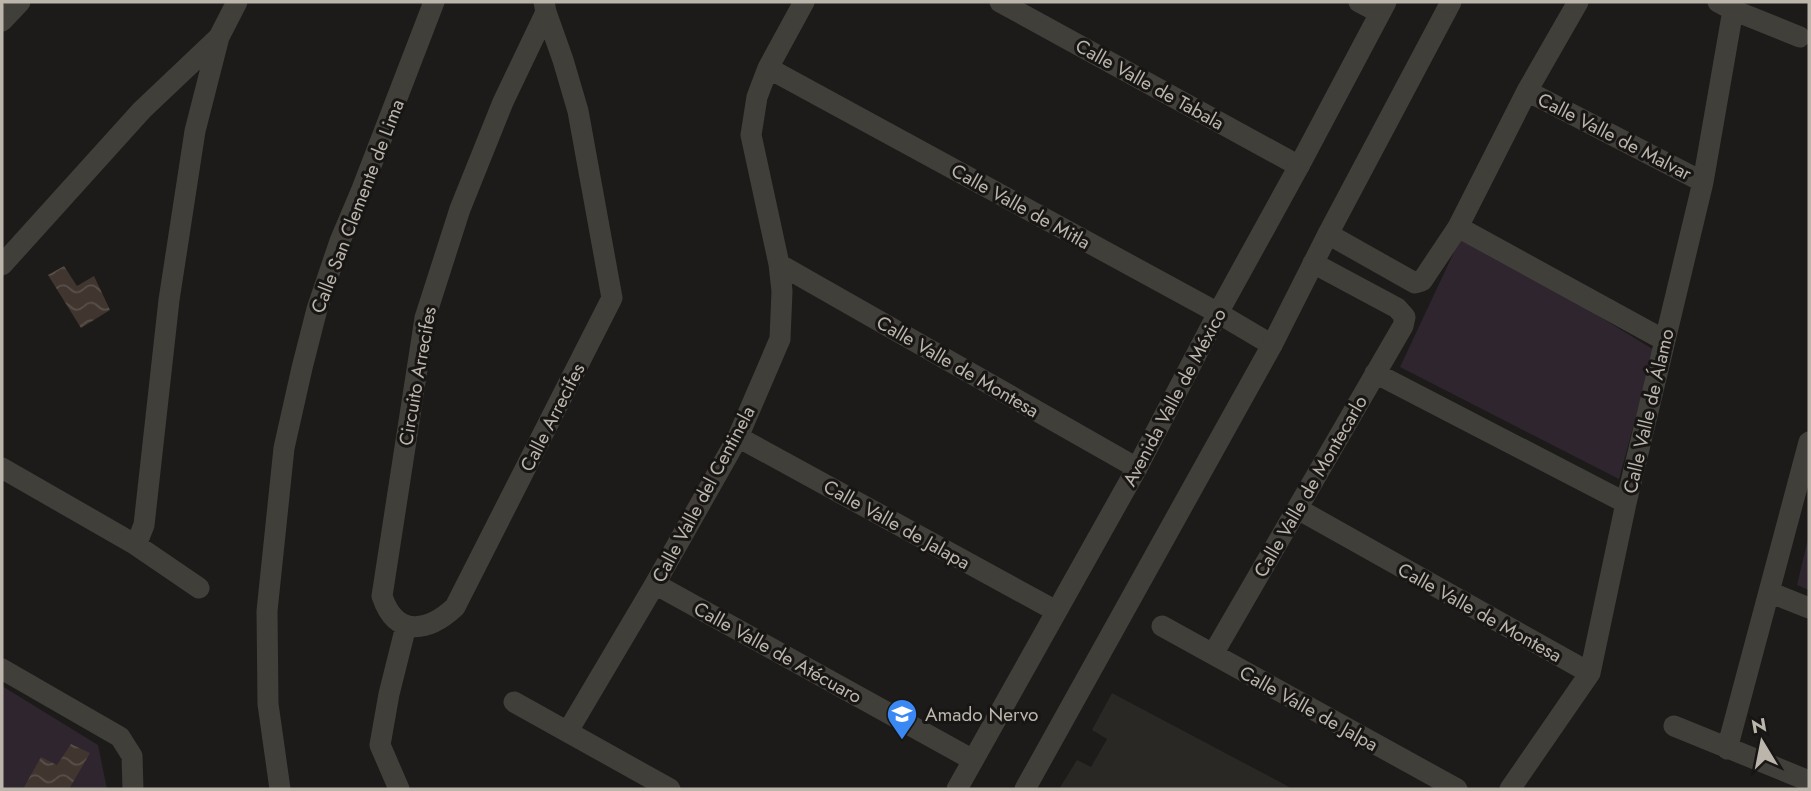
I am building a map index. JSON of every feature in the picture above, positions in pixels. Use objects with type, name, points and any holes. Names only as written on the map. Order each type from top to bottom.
[{"type":"street","points":[[136,545],[144,525],[169,300],[195,131],[219,37],[237,2]]},
{"type":"street","name":"Calle San Clemente de Lima","points":[[280,789],[268,704],[267,611],[284,448],[317,309],[340,242],[434,2]]},
{"type":"street","name":"Calle Valle del Centinela","points":[[568,731],[738,437],[779,339],[782,291],[779,264],[751,135],[757,97],[768,68],[804,2]]},
{"type":"street","name":"Calle Valle de Tabala","points":[[1000,2],[1299,166]]},
{"type":"street","points":[[1359,2],[1383,8]]},
{"type":"street","points":[[1025,789],[1272,345],[1451,2]]},
{"type":"street","points":[[1328,234],[1415,283],[1422,281],[1458,227],[1527,91],[1578,2]]},
{"type":"street","points":[[1726,6],[1800,37]]},
{"type":"street","name":"Calle Valle de Álamo","points":[[1510,789],[1590,673],[1626,503],[1703,182],[1726,6]]},
{"type":"street","name":"Circuito Arrecifes","points":[[406,626],[391,616],[382,596],[425,318],[460,209],[545,7]]},
{"type":"street","name":"Calle Arrecifes","points":[[406,626],[435,622],[455,607],[612,298],[578,111],[545,7]]},
{"type":"street","name":"Avenida Valle de México","points":[[957,789],[1137,468],[1383,8]]},
{"type":"street","points":[[2,265],[142,110],[219,37]]},
{"type":"street","name":"Calle Valle de Mitla","points":[[768,68],[1272,345]]},
{"type":"street","name":"Calle Valle de Malvar","points":[[1527,91],[1703,182]]},
{"type":"street","points":[[1458,227],[1664,340]]},
{"type":"street","name":"Calle Valle de Montecarlo","points":[[1213,654],[1403,326],[1405,317],[1397,308],[1313,263]]},
{"type":"street","name":"Calle Valle de Montesa","points":[[779,264],[1137,468]]},
{"type":"street","points":[[1375,373],[1626,503]]},
{"type":"street","name":"Calle Valle de Jalapa","points":[[738,437],[1056,611]]},
{"type":"street","points":[[1727,749],[1809,442]]},
{"type":"street","points":[[2,468],[136,545],[199,588]]},
{"type":"street","name":"Calle Valle de Montesa","points":[[1298,509],[1590,673]]},
{"type":"street","name":"Calle Valle de Atécuaro","points":[[655,584],[973,760]]},
{"type":"street","points":[[1769,592],[1809,607]]},
{"type":"street","points":[[399,789],[380,745],[406,626]]},
{"type":"street","name":"Calle Valle de Jalpa","points":[[1162,626],[1457,789]]},
{"type":"street","points":[[2,668],[120,737],[132,756],[133,789]]},
{"type":"street","points":[[514,702],[670,789]]},
{"type":"street","points":[[1674,726],[1809,781]]},
{"type":"shaded area","points":[[1463,233],[1654,350],[1619,479],[1400,367]]},
{"type":"shaded area","points":[[1809,535],[1809,590],[1797,585]]},
{"type":"shaded area","points":[[2,686],[98,745],[107,789],[2,789]]},
{"type":"shaded area","points":[[1112,693],[1293,789],[1059,789],[1077,760],[1091,767],[1107,739],[1092,730]]},
{"type":"water","points":[[64,266],[77,286],[94,276],[110,310],[81,328],[48,275]]},
{"type":"water","points":[[71,744],[90,753],[69,789],[23,789],[41,757],[57,765]]},
{"type":"place","name":"Amado Nervo","points":[[902,741]]}]
